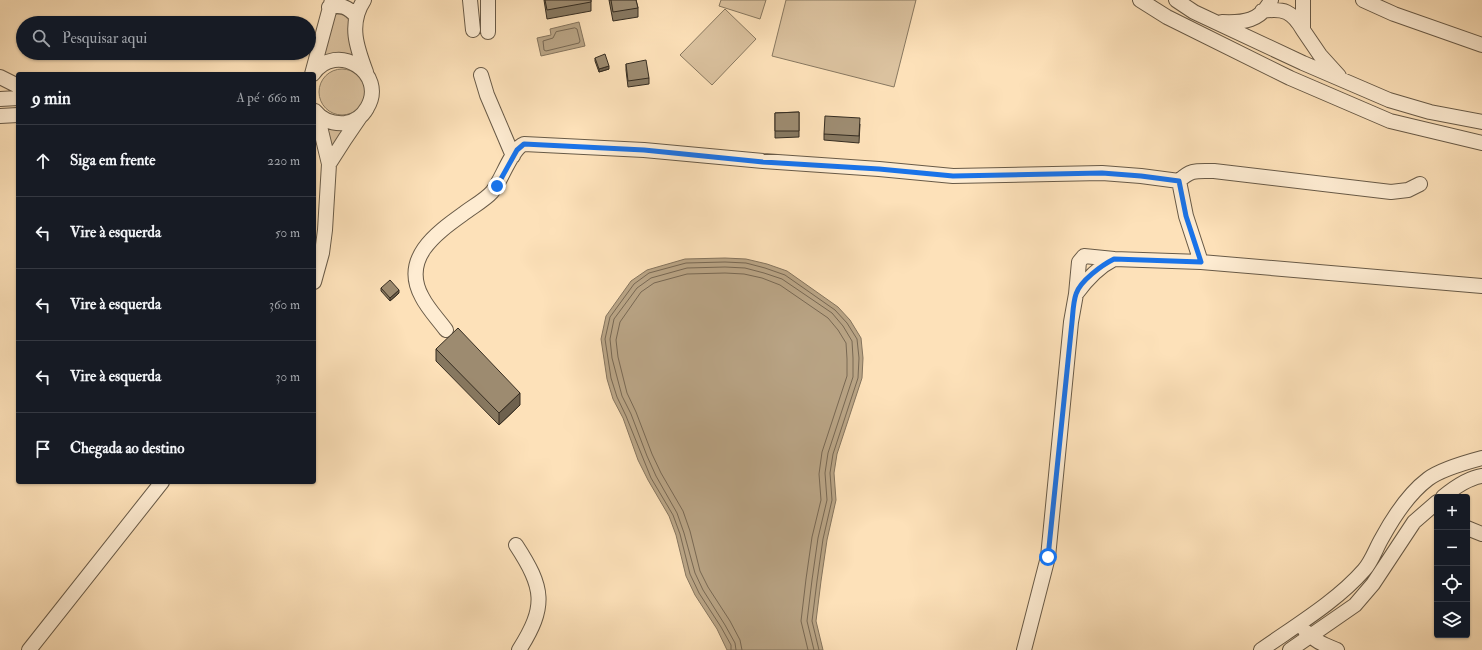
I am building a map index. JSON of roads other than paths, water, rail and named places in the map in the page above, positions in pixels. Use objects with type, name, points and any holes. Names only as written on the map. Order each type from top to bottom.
[{"type":"street","points":[[330,164],[345,139],[370,104],[372,96],[370,81],[357,49],[355,38],[356,16],[364,0]]},
{"type":"street","points":[[470,0],[473,30]]},
{"type":"street","points":[[488,0],[488,32]]},
{"type":"street","points":[[1140,0],[1167,17],[1290,78],[1390,121],[1482,143]]},
{"type":"street","points":[[1176,0],[1194,12],[1303,63],[1389,100],[1430,112],[1482,122]]},
{"type":"street","points":[[1214,21],[1239,23],[1255,18],[1268,6],[1271,0]]},
{"type":"street","points":[[1303,0],[1303,30]]},
{"type":"street","points":[[1363,0],[1394,14],[1482,45]]},
{"type":"street","points":[[316,58],[330,4],[343,6],[356,16]]},
{"type":"street","points":[[1262,12],[1275,9],[1292,15],[1297,20],[1320,55],[1342,80]]},
{"type":"street","points":[[313,72],[316,60]]},
{"type":"street","points":[[314,72],[327,62],[342,60],[357,64],[367,74]]},
{"type":"street","points":[[481,75],[513,156]]},
{"type":"street","points":[[0,78],[16,85]]},
{"type":"street","points":[[0,98],[16,98]]},
{"type":"street","points":[[316,112],[323,119],[338,123],[346,123],[360,117]]},
{"type":"street","points":[[316,112],[330,164],[326,230],[316,275]]},
{"type":"street","points":[[0,116],[16,115]]},
{"type":"street","points":[[446,330],[422,297],[415,272],[419,256],[440,230],[492,193],[513,156],[519,147],[524,144],[644,150],[763,162],[879,169],[953,176],[1102,173],[1179,181],[1187,174],[1197,171],[1214,171],[1390,192],[1408,190],[1420,184]]},
{"type":"street","points":[[1179,181],[1186,216],[1201,262]]},
{"type":"street","points":[[1024,650],[1048,557],[1078,267],[1084,256],[1114,259],[1201,262],[1482,286]]},
{"type":"street","points":[[1261,650],[1348,587],[1365,569],[1382,537],[1404,503],[1429,478],[1461,464],[1482,458]]},
{"type":"street","points":[[1446,494],[1474,477],[1482,476]]},
{"type":"street","points":[[29,650],[160,484]]},
{"type":"street","points":[[1413,493],[1434,506]]},
{"type":"street","points":[[1290,650],[1354,605],[1373,584],[1414,522],[1434,508]]},
{"type":"street","points":[[1470,529],[1482,534]]},
{"type":"street","points":[[516,545],[535,577],[539,595],[531,631],[519,650]]},
{"type":"street","points":[[1298,624],[1310,637],[1321,644],[1337,650]]},
{"type":"water","points":[[579,22],[585,46],[541,56],[537,38],[551,35],[550,29]]},
{"type":"water","points":[[685,259],[746,259],[787,271],[838,307],[850,320],[861,338],[863,358],[862,378],[837,454],[834,473],[836,500],[827,540],[816,621],[823,650],[727,650],[717,629],[695,595],[686,576],[676,535],[669,516],[638,460],[623,418],[613,399],[607,379],[601,339],[606,316],[631,281],[647,270]]}]
